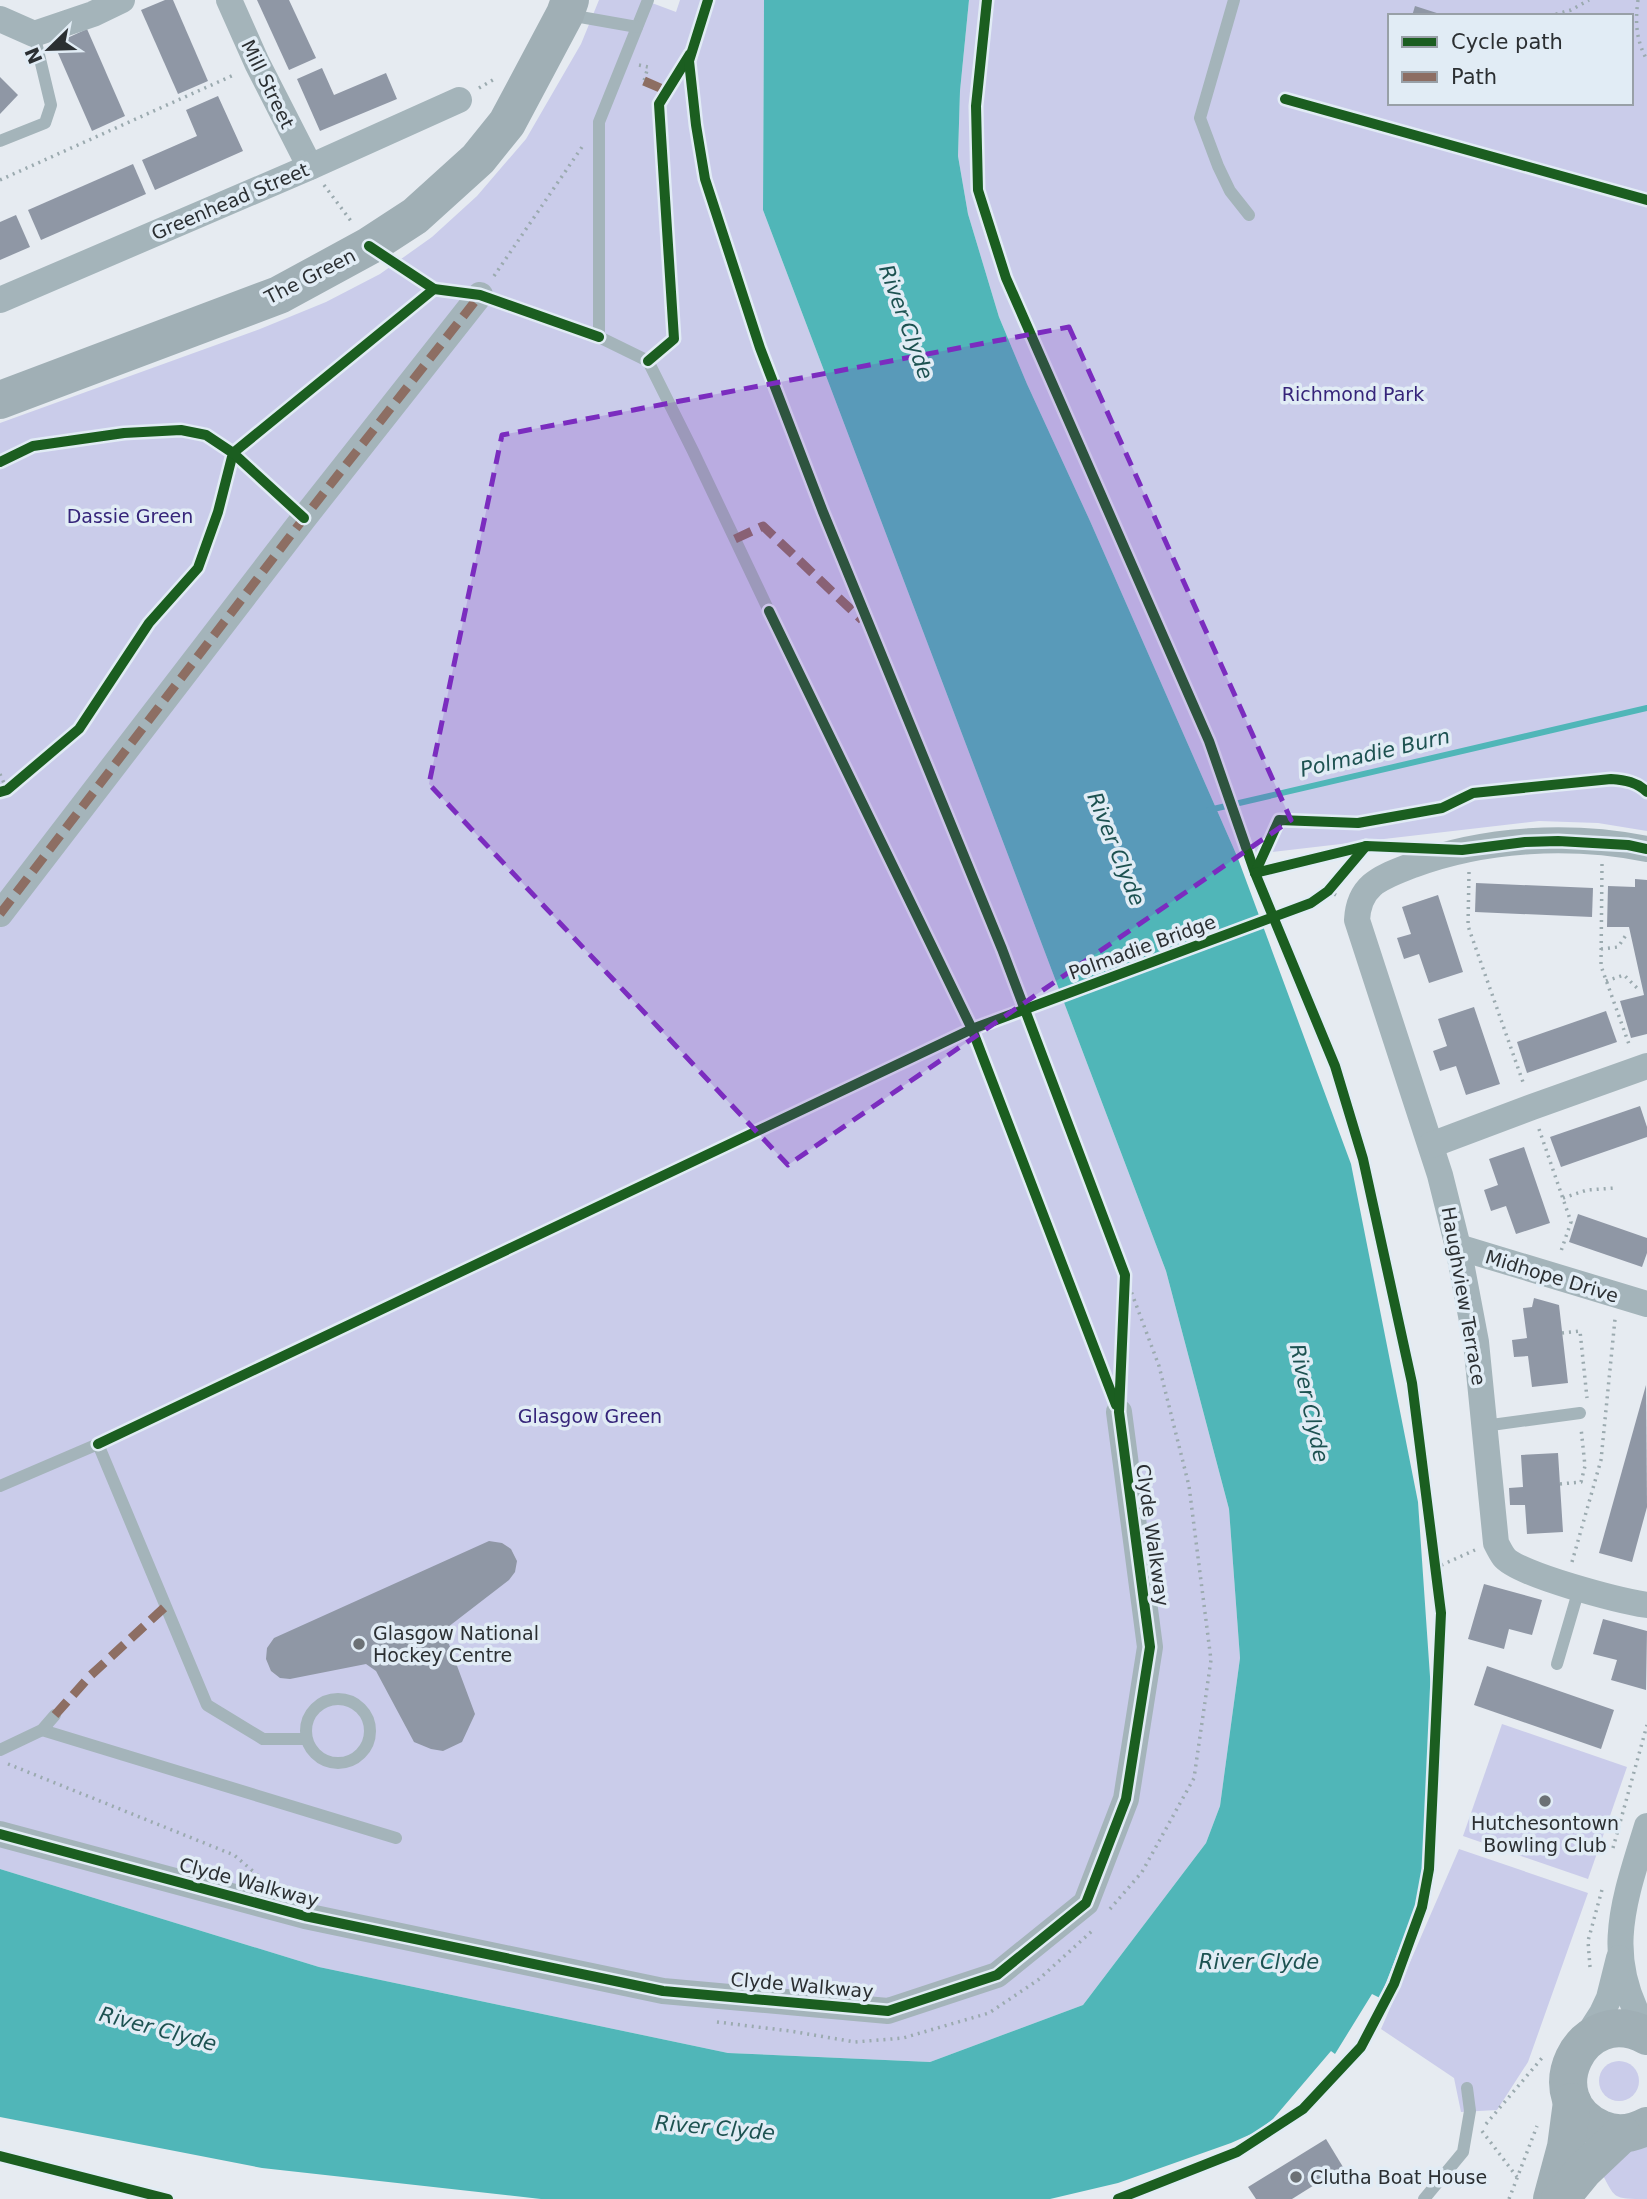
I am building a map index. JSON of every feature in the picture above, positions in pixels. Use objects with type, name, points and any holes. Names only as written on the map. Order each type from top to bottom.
[{"type":"main road","name":"The Green","points":[[0,400],[279,295],[369,246],[415,216],[478,159],[508,123],[567,7]]},
{"type":"main road","points":[[1552,2199],[1566,2147],[1557,2108],[1568,2085],[1569,2068],[1583,2043],[1603,2031],[1620,2028],[1647,2036]]},
{"type":"main road","points":[[1557,2108],[1580,2115],[1592,2126],[1607,2132],[1635,2130]]},
{"type":"main road","points":[[1560,2199],[1584,2170],[1635,2130]]},
{"type":"street","points":[[0,19],[34,34],[93,14],[122,0]]},
{"type":"street","name":"Mill Street","points":[[229,0],[257,63],[310,167]]},
{"type":"street","name":"Greenhead Street","points":[[0,300],[459,100]]},
{"type":"street","points":[[0,914],[304,518],[480,295]]},
{"type":"street","name":"Haughview Terrace","points":[[1496,1540],[1476,1342],[1458,1247],[1431,1145],[1360,935],[1357,905],[1370,885],[1381,877],[1469,848],[1525,842],[1602,843],[1647,849]]},
{"type":"street","points":[[1431,1145],[1642,1068]]},
{"type":"street","name":"Midhope Drive","points":[[1458,1247],[1647,1304]]},
{"type":"street","name":"Clyde Walkway","points":[[0,1833],[305,1916],[663,1991],[888,2011],[997,1975],[1087,1903],[1126,1799],[1150,1647],[1119,1412]]},
{"type":"street","points":[[1496,1540],[1504,1558],[1515,1566],[1572,1586],[1647,1605]]},
{"type":"street","points":[[1583,2043],[1609,1997],[1619,1956],[1623,1913],[1647,1826]]},
{"type":"street","points":[[1619,1956],[1633,2003],[1647,2031]]},
{"type":"lane","points":[[648,0],[599,122],[599,337],[648,361],[769,611]]},
{"type":"lane","points":[[1234,0],[1200,118],[1230,191],[1250,215]]},
{"type":"lane","points":[[567,7],[637,27]]},
{"type":"lane","points":[[0,141],[45,123],[51,105],[34,34]]},
{"type":"lane","points":[[1484,1426],[1580,1413]]},
{"type":"lane","points":[[0,1486],[98,1444],[207,1705],[263,1740],[306,1739]]},
{"type":"lane","points":[[1557,1664],[1572,1586]]},
{"type":"lane","points":[[331,1699],[351,1702],[360,1708],[370,1726],[365,1748],[349,1762],[339,1764],[318,1757],[310,1749],[306,1739],[308,1718],[321,1703],[331,1699]]},
{"type":"lane","points":[[0,1750],[42,1730],[55,1715]]},
{"type":"lane","points":[[42,1730],[396,1838]]},
{"type":"lane","points":[[1424,2199],[1463,2151],[1470,2111],[1467,2088]]},
{"type":"path","points":[[1556,14],[1571,10],[1589,0]]},
{"type":"path","points":[[1638,0],[1637,36],[1647,60]]},
{"type":"path","points":[[0,180],[257,63]]},
{"type":"path","points":[[644,81],[648,67]]},
{"type":"path","points":[[480,295],[599,122]]},
{"type":"path","points":[[310,167],[369,246]]},
{"type":"path","points":[[0,774],[4,791],[18,782]]},
{"type":"path","points":[[1602,843],[1601,966],[1642,1068]]},
{"type":"path","points":[[1469,848],[1468,926],[1571,1222],[1559,1255]]},
{"type":"path","points":[[1320,897],[1335,882]]},
{"type":"path","points":[[1601,949],[1618,947],[1626,935]]},
{"type":"path","points":[[1606,981],[1624,975],[1639,990]]},
{"type":"path","points":[[1563,1198],[1587,1190],[1615,1188]]},
{"type":"path","points":[[1103,1918],[1142,1872],[1194,1778],[1211,1660],[1189,1486],[1158,1366],[1120,1262]]},
{"type":"path","points":[[1124,1302],[1125,1275]]},
{"type":"path","points":[[1572,1586],[1601,1460],[1617,1295]]},
{"type":"path","points":[[1433,1555],[1436,1574],[1496,1540]]},
{"type":"path","points":[[1611,1856],[1647,1725]]},
{"type":"path","points":[[0,1761],[234,1855],[265,1881]]},
{"type":"path","points":[[1591,1971],[1588,1941],[1604,1881]]},
{"type":"path","points":[[707,2020],[855,2042],[903,2038],[989,2013],[1038,1980],[1095,1927]]},
{"type":"path","points":[[1463,2151],[1545,2054],[1544,2067]]},
{"type":"path","points":[[1509,2199],[1517,2177],[1557,2108]]},
{"type":"path","points":[[1481,2130],[1517,2177]]},
{"type":"highlighted area","points":[[1069,327],[1291,820],[788,1165],[429,784],[502,435]]},
{"type":"green space","name":"Glasgow Green","points":[[599,0],[644,0],[676,12],[680,0],[764,0],[763,210],[1166,1271],[1229,1509],[1240,1658],[1220,1806],[1206,1843],[1083,2005],[930,2062],[728,2053],[319,1967],[0,1869],[0,423],[260,329],[326,302],[380,274],[432,237],[477,196],[526,139],[581,44]]},
{"type":"green space","name":"Richmond Park","points":[[969,0],[1647,0],[1647,831],[1598,823],[1539,821],[1237,856],[999,317],[968,214],[958,156],[960,91]]},
{"type":"green space","name":"Hutchesontown Bowling Club","points":[[1502,1724],[1627,1767],[1588,1879],[1463,1836]]},
{"type":"green space","points":[[1459,1849],[1588,1893],[1528,2062],[1497,2110],[1461,2112],[1454,2078],[1381,2029]]},
{"type":"green space","points":[[1619,2061],[1627,2062],[1633,2067],[1638,2073],[1638,2089],[1633,2095],[1627,2100],[1619,2101],[1611,2100],[1605,2095],[1600,2089],[1599,2081],[1600,2073],[1605,2067],[1611,2062]]},
{"type":"green space","points":[[1647,2140],[1647,2199],[1627,2199],[1616,2195],[1600,2170]]},
{"type":"water","name":"River Clyde","points":[[764,0],[969,0],[960,91],[958,156],[968,214],[999,317],[1237,856],[1351,1164],[1418,1502],[1433,1720],[1422,1879],[1415,1909],[1380,1998],[1372,1994],[1335,2054],[1331,2051],[1273,2119],[1258,2131],[1118,2183],[1050,2199],[541,2199],[262,2168],[0,2117],[0,1869],[319,1967],[728,2053],[930,2062],[1083,2005],[1206,1843],[1220,1806],[1240,1658],[1229,1509],[1166,1271],[763,210]]},
{"type":"building","points":[[165,0],[173,0],[208,81],[178,94],[141,10]]},
{"type":"building","points":[[257,0],[289,0],[316,58],[289,70]]},
{"type":"building","points":[[1415,6],[1440,14],[1413,14]]},
{"type":"building","points":[[87,29],[125,116],[92,131],[54,44]]},
{"type":"building","points":[[322,68],[334,95],[386,73],[397,99],[320,131],[297,79]]},
{"type":"building","points":[[0,77],[18,95],[0,114]]},
{"type":"building","points":[[218,96],[243,151],[155,190],[142,160],[197,136],[186,110]]},
{"type":"building","points":[[133,164],[146,194],[41,240],[28,210]]},
{"type":"building","points":[[16,215],[30,247],[0,260],[0,222]]},
{"type":"building","points":[[1635,879],[1647,880],[1647,1034],[1631,1038],[1620,1001],[1644,995],[1629,927],[1607,927],[1608,886],[1635,887]]},
{"type":"building","points":[[1476,883],[1593,888],[1592,917],[1475,912]]},
{"type":"building","points":[[1438,895],[1463,972],[1429,983],[1419,954],[1404,959],[1397,938],[1411,934],[1402,907]]},
{"type":"building","points":[[1474,1007],[1500,1084],[1466,1095],[1456,1066],[1440,1071],[1433,1051],[1447,1046],[1438,1019]]},
{"type":"building","points":[[1606,1011],[1617,1042],[1527,1073],[1517,1042]]},
{"type":"building","points":[[1640,1106],[1647,1127],[1647,1137],[1561,1167],[1550,1137]]},
{"type":"building","points":[[1524,1147],[1550,1223],[1516,1234],[1506,1206],[1491,1211],[1484,1190],[1498,1185],[1489,1159]]},
{"type":"building","points":[[1578,1214],[1647,1238],[1647,1253],[1642,1267],[1569,1242]]},
{"type":"building","points":[[1534,1298],[1559,1305],[1568,1383],[1532,1387],[1528,1356],[1514,1357],[1512,1340],[1527,1338],[1523,1308],[1532,1307]]},
{"type":"building","points":[[1646,1385],[1647,1507],[1632,1562],[1599,1553]]},
{"type":"building","points":[[1558,1453],[1563,1532],[1527,1534],[1525,1505],[1510,1505],[1509,1488],[1523,1487],[1521,1455]]},
{"type":"building","name":"Glasgow National Hockey Centre","points":[[489,1541],[502,1543],[511,1549],[517,1561],[515,1572],[509,1580],[448,1627],[447,1639],[475,1714],[462,1742],[443,1751],[414,1742],[376,1671],[366,1664],[290,1679],[280,1678],[271,1671],[266,1659],[267,1648],[274,1638]]},
{"type":"building","points":[[1484,1584],[1542,1600],[1532,1635],[1509,1629],[1504,1649],[1468,1639]]},
{"type":"building","points":[[1603,1619],[1647,1631],[1646,1690],[1611,1680],[1617,1660],[1593,1654]]},
{"type":"building","points":[[1487,1666],[1614,1710],[1601,1749],[1474,1705]]},
{"type":"building","name":"Clutha Boat House","points":[[1326,2139],[1343,2167],[1292,2199],[1256,2199],[1248,2187]]},
{"type":"waterway","name":"Polmadie Burn","points":[[1209,810],[1647,708]]},
{"type":"marked path","points":[[644,81],[667,91]]},
{"type":"marked path","points":[[0,914],[304,518],[480,295]]},
{"type":"marked path","points":[[735,539],[763,526],[862,620]]},
{"type":"marked path","points":[[55,1715],[90,1676],[166,1606]]},
{"type":"cycle path","points":[[0,1834],[305,1916],[663,1991],[888,2011],[997,1975],[1086,1903],[1126,1799],[1150,1647],[1119,1412],[1125,1275],[1002,949],[823,512],[760,348],[705,179],[696,125],[689,61],[708,0]]},
{"type":"cycle path","points":[[987,0],[976,106],[978,190],[1006,278],[1209,741],[1255,873],[1335,1066],[1363,1159],[1412,1383],[1441,1613],[1429,1869],[1422,1907],[1394,1984],[1361,2047],[1303,2109],[1237,2152],[1118,2199]]},
{"type":"cycle path","points":[[648,361],[674,339],[659,104],[690,54]]},
{"type":"cycle path","points":[[1285,99],[1647,200]]},
{"type":"cycle path","points":[[369,246],[434,289],[480,295],[599,337]]},
{"type":"cycle path","points":[[304,518],[233,453],[434,289]]},
{"type":"cycle path","points":[[0,462],[33,446],[124,433],[181,430],[206,435],[233,453],[218,512],[198,568],[149,623],[79,729],[7,790],[0,792]]},
{"type":"cycle path","points":[[769,611],[972,1029],[1116,1405]]},
{"type":"cycle path","points":[[1255,873],[1279,820],[1358,823],[1442,808],[1473,793],[1611,779],[1630,782],[1647,792]]},
{"type":"cycle path","points":[[1255,873],[1366,846],[1462,850],[1558,841],[1628,845],[1647,849]]},
{"type":"cycle path","name":"Polmadie Bridge","points":[[98,1444],[972,1029],[1311,903],[1328,891],[1366,846]]},
{"type":"cycle path","points":[[0,2156],[168,2199]]},
{"type":"place","name":"Glasgow National Hockey Centre","points":[[359,1644]]},
{"type":"place","name":"Hutchesontown Bowling Club","points":[[1545,1801]]},
{"type":"place","name":"Clutha Boat House","points":[[1296,2177]]},
{"type":"park label","name":"Dassie Green","points":[[130,516]]}]
